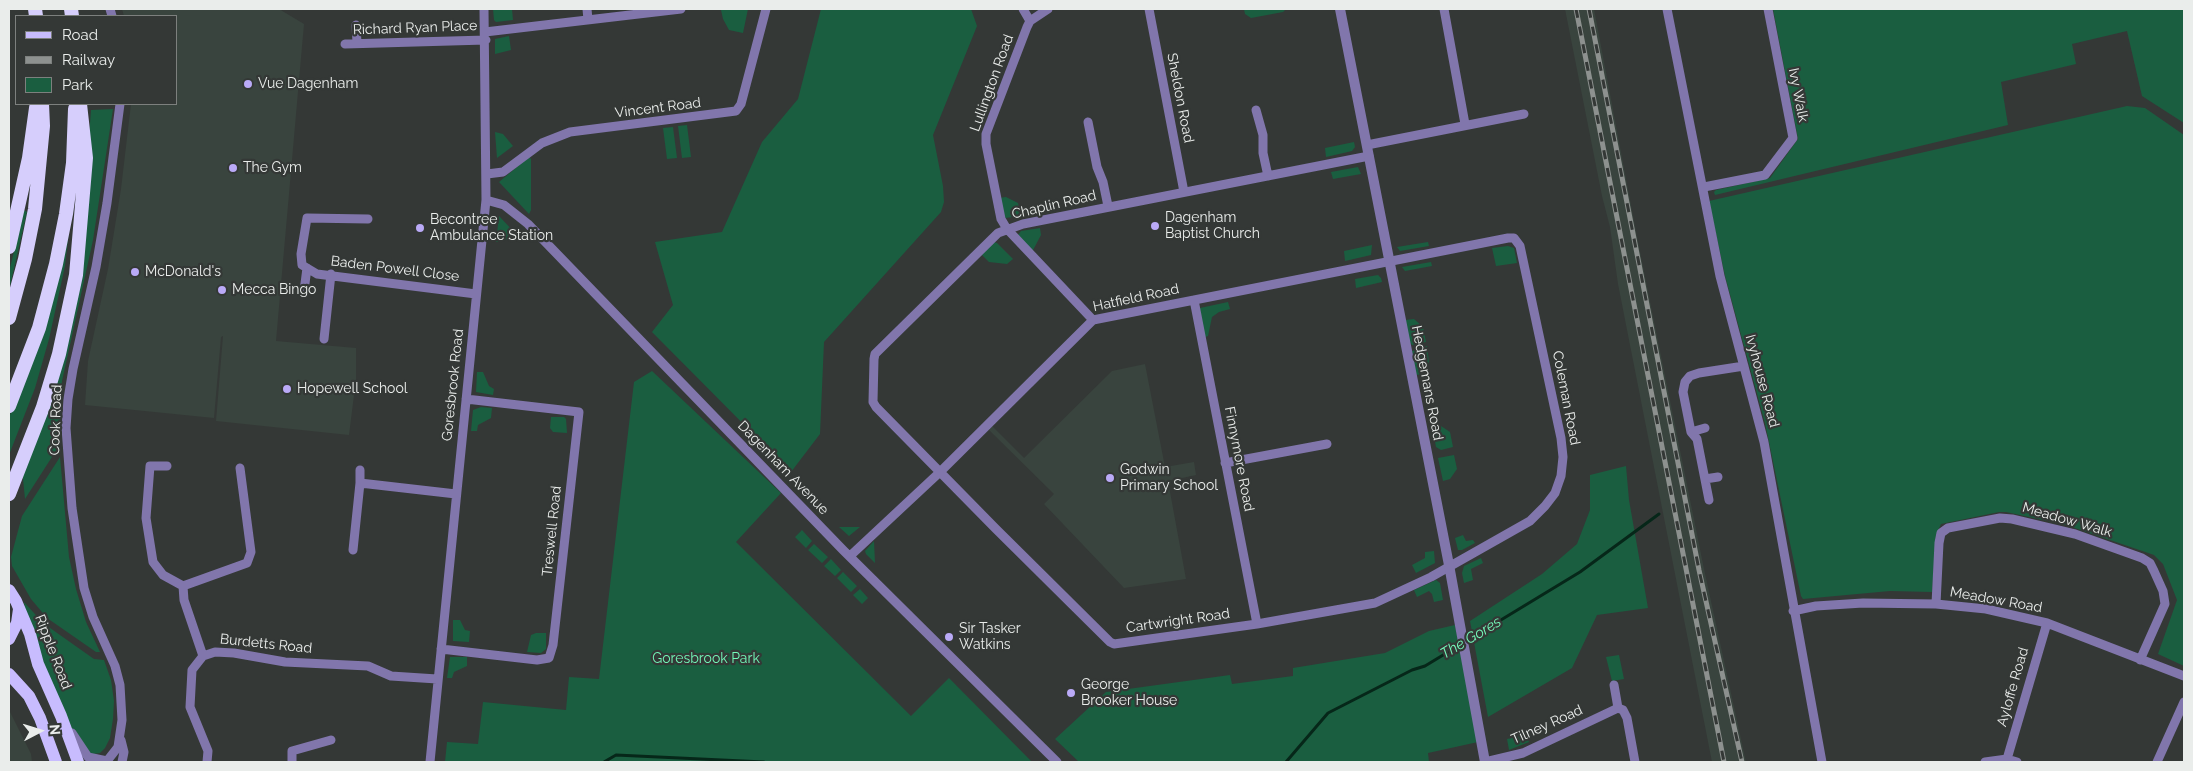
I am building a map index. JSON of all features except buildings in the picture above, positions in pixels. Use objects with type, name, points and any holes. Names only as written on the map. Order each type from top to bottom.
[{"type":"highway","points":[[9,247],[29,158],[37,105]]},
{"type":"highway","points":[[9,318],[25,259],[35,209],[43,126],[42,105]]},
{"type":"highway","points":[[9,406],[39,328],[56,264],[66,214],[73,163],[75,105]]},
{"type":"highway","points":[[9,494],[43,407],[56,363],[76,275],[86,158],[80,105]]},
{"type":"main road","name":"Ripple Road","points":[[9,590],[30,634],[38,664],[61,716],[78,762]]},
{"type":"main road","points":[[9,639],[17,623],[19,609]]},
{"type":"main road","points":[[9,674],[22,685],[30,696],[56,762]]},
{"type":"street","name":"Goresbrook Road","points":[[430,762],[486,200],[486,36],[484,9]]},
{"type":"street","points":[[588,9],[588,20]]},
{"type":"street","name":"Richard Ryan Place","points":[[345,44],[486,36],[588,20],[681,9]]},
{"type":"street","name":"Vincent Road","points":[[487,174],[503,172],[542,143],[570,132],[736,111],[741,104],[766,9]]},
{"type":"street","points":[[1023,9],[1030,21],[1048,9]]},
{"type":"street","name":"Sheldon Road","points":[[1149,9],[1184,192]]},
{"type":"street","name":"Hedgemans Road","points":[[1340,9],[1449,566],[1485,762]]},
{"type":"street","points":[[1444,9],[1465,124]]},
{"type":"street","name":"Ivyhouse Road","points":[[1666,9],[1704,187],[1720,276],[1764,442],[1793,611],[1822,762]]},
{"type":"street","name":"Ivy Walk","points":[[1704,187],[1765,175],[1793,138],[1768,9]]},
{"type":"street","name":"Lullington Road","points":[[1030,21],[985,138],[1001,220],[1007,229],[1093,320]]},
{"type":"street","points":[[356,25],[357,43]]},
{"type":"street","name":"Cook Road","points":[[61,716],[88,757],[106,761],[118,748],[122,702],[120,685],[115,666],[93,616],[84,588],[79,562],[66,452],[66,428],[73,369],[94,275],[107,203],[120,105]]},
{"type":"street","points":[[1256,110],[1268,176]]},
{"type":"street","points":[[1367,145],[1465,124],[1524,114]]},
{"type":"street","points":[[1088,122],[1097,167],[1103,182],[1108,206]]},
{"type":"street","name":"Chaplin Road","points":[[940,472],[873,402],[875,354],[993,237],[1007,229],[1023,224],[1369,156]]},
{"type":"street","name":"Dagenham Avenue","points":[[486,200],[504,205],[528,224],[850,556],[1057,762]]},
{"type":"street","points":[[304,291],[307,268],[302,265],[301,254],[307,218],[368,219]]},
{"type":"street","name":"Hatfield Road","points":[[850,556],[940,472],[1093,320],[1508,238],[1517,241]]},
{"type":"street","name":"Coleman Road","points":[[1449,566],[1530,521],[1545,506],[1555,492],[1561,476],[1563,457],[1561,438],[1520,246],[1517,241]]},
{"type":"street","name":"Baden Powell Close","points":[[307,268],[317,274],[331,274],[476,294]]},
{"type":"street","points":[[324,339],[331,274]]},
{"type":"street","name":"Finnymore Road","points":[[1194,300],[1257,624]]},
{"type":"street","points":[[1709,500],[1697,439],[1691,432],[1683,392],[1685,382],[1690,376],[1698,372],[1744,366]]},
{"type":"street","name":"Treswell Road","points":[[440,649],[537,660],[549,658],[553,645],[580,412],[466,398]]},
{"type":"street","points":[[1691,432],[1705,428]]},
{"type":"street","points":[[1225,463],[1328,444]]},
{"type":"street","points":[[167,466],[150,466],[146,518],[153,562],[163,575],[183,586],[247,563],[251,552],[240,468]]},
{"type":"street","points":[[353,550],[360,470]]},
{"type":"street","name":"Cartwright Road","points":[[940,472],[1114,644],[1257,624],[1375,603],[1431,577],[1449,566]]},
{"type":"street","points":[[1705,479],[1718,477]]},
{"type":"street","points":[[360,483],[456,494]]},
{"type":"street","name":"Meadow Walk","points":[[1936,604],[1939,543],[1941,533],[1948,528],[2000,518],[2012,518],[2074,534],[2142,558],[2150,563],[2163,591],[2165,604],[2140,660]]},
{"type":"street","points":[[183,586],[184,600],[203,656]]},
{"type":"street","name":"Meadow Road","points":[[1793,611],[1816,606],[1863,603],[1936,604],[1986,609],[2046,622],[2184,676]]},
{"type":"street","name":"Ayloffe Road","points":[[2007,759],[2046,622]]},
{"type":"street","name":"Burdetts Road","points":[[207,762],[208,752],[190,707],[192,670],[203,656],[215,652],[234,653],[285,662],[368,666],[391,676],[437,679]]},
{"type":"street","points":[[1614,685],[1618,708],[1623,710],[1627,718],[1635,762]]},
{"type":"street","points":[[2157,762],[2184,702]]},
{"type":"street","name":"Tilney Road","points":[[1485,762],[1523,754],[1618,708]]},
{"type":"street","name":"Cook Road","points":[[120,734],[124,752],[122,762]]},
{"type":"street","points":[[292,762],[292,751],[332,740]]},
{"type":"street","points":[[1985,762],[2007,759],[2017,762]]},
{"type":"shaded area","points":[[122,9],[279,9],[304,24],[276,341],[356,348],[356,379],[349,435],[216,421],[223,336],[221,337],[214,418],[85,405],[88,361],[108,269],[121,189],[131,105],[178,105],[178,15],[124,15]]},
{"type":"shaded area","points":[[1565,9],[1594,9],[1637,237],[1704,569],[1746,762],[1712,762],[1618,284],[1610,227],[1602,196]]},
{"type":"shaded area","name":"Godwin Primary School","points":[[1145,364],[1165,467],[1194,462],[1196,475],[1168,481],[1186,579],[1124,588],[1044,504],[1054,494],[989,430],[992,426],[1024,458],[1112,371]]},
{"type":"shaded area","points":[[9,710],[31,754],[32,762],[9,762]]},
{"type":"green space","points":[[493,9],[512,9],[513,20],[496,22]]},
{"type":"green space","points":[[748,9],[743,33],[729,30],[723,19],[721,10]]},
{"type":"green space","points":[[821,9],[971,9],[977,26],[933,135],[943,186],[944,202],[941,212],[824,342],[820,434],[791,472],[652,332],[673,305],[655,242],[722,232],[762,142],[798,99]]},
{"type":"green space","points":[[1244,9],[1286,9],[1283,12],[1251,18],[1245,14]]},
{"type":"green space","points":[[1773,9],[2184,9],[2184,123],[2142,96],[2127,31],[2072,44],[2076,64],[2001,82],[2008,125],[1715,195],[1714,192],[1716,190],[1770,178],[1798,139]]},
{"type":"green space","points":[[509,36],[511,50],[495,54],[495,39]]},
{"type":"green space","points":[[2127,106],[2145,108],[2184,135],[2184,666],[2158,654],[2177,600],[2163,564],[2154,555],[2066,525],[2006,512],[1941,524],[1936,535],[1932,592],[1890,591],[1803,599],[1765,423],[1725,276],[1709,201]]},
{"type":"green space","points":[[113,109],[93,240],[62,381],[59,446],[25,499],[22,469],[48,397],[81,242],[91,110]]},
{"type":"green space","points":[[687,125],[691,157],[682,158],[678,126]]},
{"type":"green space","points":[[673,127],[677,158],[667,159],[663,128]]},
{"type":"green space","points":[[495,132],[503,134],[513,146],[497,158]]},
{"type":"green space","points":[[1354,142],[1355,147],[1352,151],[1326,157],[1325,148]]},
{"type":"green space","points":[[529,157],[531,159],[531,210],[529,214],[499,182]]},
{"type":"green space","points":[[1358,167],[1361,174],[1333,179],[1331,172]]},
{"type":"green space","points":[[1006,197],[1018,203],[1021,216],[1005,218],[999,198]]},
{"type":"green space","points":[[24,210],[27,212],[9,290],[9,272]]},
{"type":"green space","points":[[499,216],[517,235],[515,237],[496,242]]},
{"type":"green space","points":[[70,222],[65,266],[49,339],[35,388],[9,455],[9,417],[26,380]]},
{"type":"green space","points":[[1040,228],[1041,235],[1032,252],[1018,235],[1021,231]]},
{"type":"green space","points":[[994,242],[1013,259],[1007,264],[989,262],[981,254]]},
{"type":"green space","points":[[1428,242],[1429,246],[1400,251],[1397,247]]},
{"type":"green space","points":[[1372,245],[1371,255],[1345,261],[1344,251]]},
{"type":"green space","points":[[1508,246],[1514,248],[1517,263],[1496,266],[1492,248]]},
{"type":"green space","points":[[1431,262],[1432,266],[1405,271],[1402,267]]},
{"type":"green space","points":[[1378,275],[1382,282],[1356,288],[1355,279]]},
{"type":"green space","points":[[1228,302],[1230,309],[1219,312],[1212,317],[1208,336],[1203,338],[1200,308]]},
{"type":"green space","points":[[1414,319],[1423,327],[1426,342],[1412,345],[1409,341],[1405,320]]},
{"type":"green space","points":[[1427,346],[1429,362],[1422,374],[1416,375],[1412,351]]},
{"type":"green space","name":"Goresbrook Park","points":[[652,371],[781,493],[736,542],[911,716],[949,678],[1032,762],[445,762],[447,742],[478,744],[483,702],[566,710],[569,677],[599,679],[634,382]]},
{"type":"green space","points":[[477,372],[483,372],[489,386],[494,389],[493,395],[476,392]]},
{"type":"green space","points":[[481,407],[492,408],[491,418],[478,425],[477,431],[471,431],[473,410]]},
{"type":"green space","points":[[551,417],[564,417],[566,419],[567,433],[553,432],[550,428]]},
{"type":"green space","points":[[1438,424],[1450,432],[1453,447],[1441,450],[1436,447],[1432,426]]},
{"type":"green space","points":[[1454,455],[1457,469],[1450,479],[1443,481],[1438,458]]},
{"type":"green space","points":[[60,457],[69,557],[86,622],[100,652],[96,652],[47,618],[31,599],[12,566],[11,557],[22,516]]},
{"type":"green space","points":[[1626,466],[1629,500],[1648,608],[1597,615],[1572,668],[1488,717],[1470,621],[1542,574],[1577,544],[1590,510],[1590,475]]},
{"type":"green space","points":[[839,527],[860,527],[849,536]]},
{"type":"green space","points":[[802,530],[812,541],[806,548],[795,537]]},
{"type":"green space","points":[[1463,535],[1466,541],[1473,540],[1475,543],[1462,550],[1458,550],[1455,538]]},
{"type":"green space","points":[[874,541],[875,563],[865,551]]},
{"type":"green space","points":[[814,544],[828,557],[822,563],[808,550]]},
{"type":"green space","points":[[1434,551],[1435,563],[1416,573],[1412,565],[1425,558],[1425,552]]},
{"type":"green space","points":[[1481,558],[1483,563],[1471,569],[1473,580],[1464,583],[1462,573],[1464,566]]},
{"type":"green space","points":[[831,559],[841,570],[835,576],[824,566]]},
{"type":"green space","points":[[843,572],[857,586],[851,592],[837,578]]},
{"type":"green space","points":[[1436,580],[1440,583],[1443,600],[1434,602],[1429,591],[1417,597],[1414,590]]},
{"type":"green space","points":[[860,589],[868,598],[862,604],[853,595]]},
{"type":"green space","points":[[24,602],[43,623],[94,659],[104,660],[111,680],[114,701],[110,738],[100,753],[82,752],[28,628]]},
{"type":"green space","points":[[453,620],[460,620],[465,630],[470,631],[469,642],[453,641]]},
{"type":"green space","points":[[1455,625],[1478,742],[1428,753],[1429,762],[1079,762],[1055,739],[1106,692],[1230,675],[1232,684],[1293,676],[1293,668],[1385,653],[1429,631]]},
{"type":"green space","points":[[546,633],[546,649],[541,653],[527,652],[531,635]]},
{"type":"green space","points":[[1619,655],[1624,679],[1612,681],[1606,657]]},
{"type":"green space","points":[[450,657],[467,657],[467,666],[454,672],[452,678],[447,678]]},
{"type":"green space","points":[[1526,735],[1529,742],[1509,750],[1507,739]]},
{"type":"waterway","name":"The Gores","points":[[1286,762],[1328,713],[1412,670],[1425,666],[1580,572],[1659,514]]},
{"type":"waterway","name":"The Gores","points":[[604,762],[616,755],[764,762]]},
{"type":"railway","points":[[1576,9],[1724,762]]},
{"type":"railway","points":[[1589,9],[1699,570],[1742,762]]},
{"type":"place","name":"Vue Dagenham","points":[[248,84]]},
{"type":"place","name":"The Gym","points":[[233,168]]},
{"type":"place","name":"Dagenham Baptist Church","points":[[1155,226]]},
{"type":"place","name":"Becontree Ambulance Station","points":[[420,228]]},
{"type":"place","name":"McDonald's","points":[[135,272]]},
{"type":"place","name":"Mecca Bingo","points":[[222,290]]},
{"type":"place","name":"Hopewell School","points":[[287,389]]},
{"type":"place","name":"Godwin Primary School","points":[[1110,478]]},
{"type":"place","name":"Sir Tasker Watkins","points":[[949,637]]},
{"type":"place","name":"George Brooker House","points":[[1071,693]]}]
